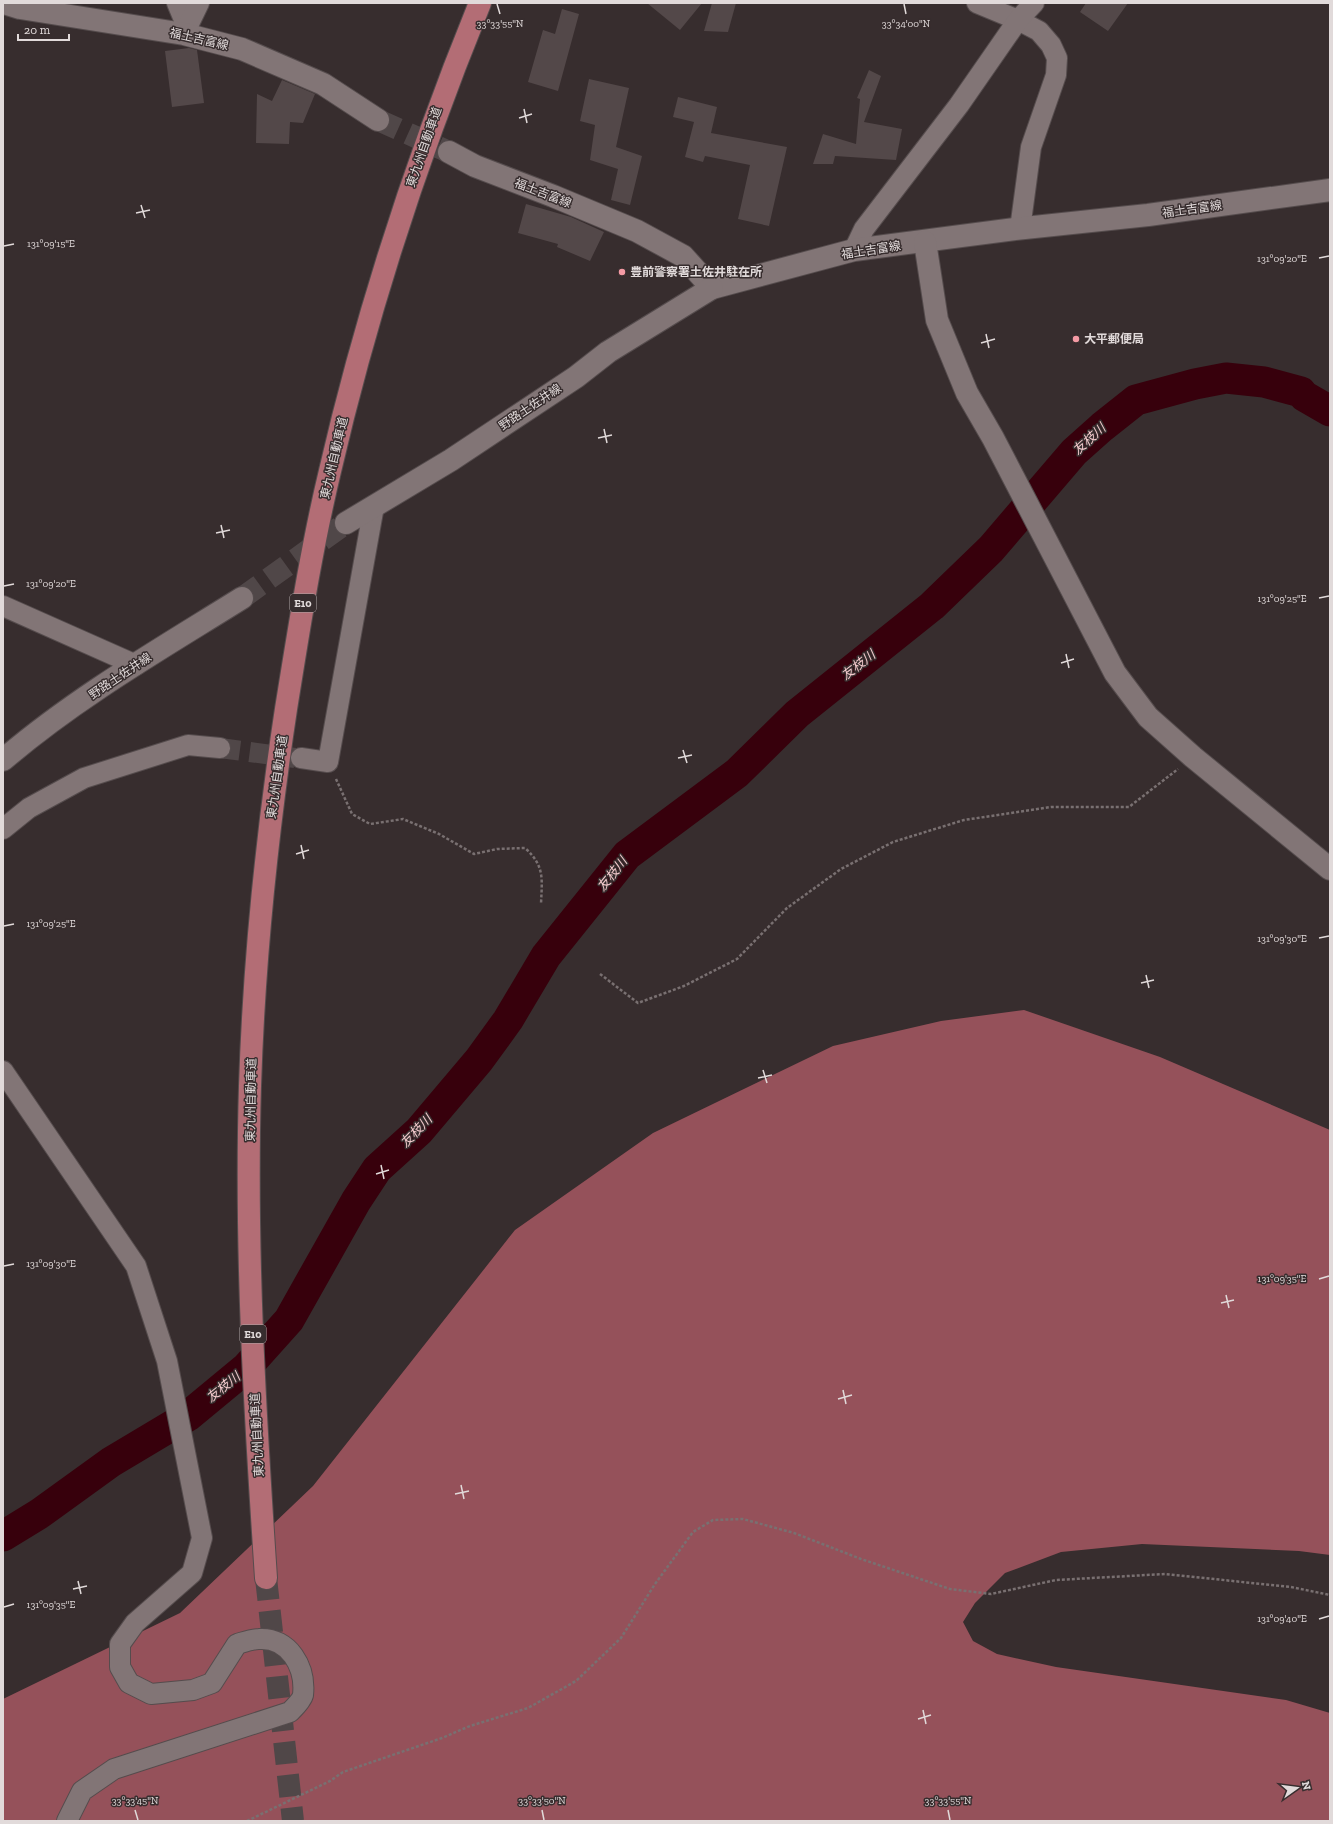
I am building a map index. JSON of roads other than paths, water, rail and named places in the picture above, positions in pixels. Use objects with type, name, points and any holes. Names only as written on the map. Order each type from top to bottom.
[{"type":"highway","name":"東九州自動車道","points":[[266,1578],[257,1442],[249,1226],[250,1086],[259,937],[274,792],[303,600],[329,472],[366,328],[407,197],[447,84],[480,3]]},
{"type":"main road","name":"福土吉富線","points":[[4,3],[20,8],[186,31],[242,49],[323,84],[378,120]]},
{"type":"main road","name":"福土吉富線","points":[[448,152],[475,166],[553,196],[637,231],[683,256],[712,288],[854,250],[1020,229],[1148,215],[1330,190]]},
{"type":"main road","points":[[924,242],[937,320],[967,393],[993,438],[1115,673],[1148,717],[1193,757],[1330,869]]},
{"type":"main road","name":"野路土佐井線","points":[[346,523],[451,460],[576,377],[608,352],[712,288]]},
{"type":"main road","name":"野路土佐井線","points":[[3,760],[34,734],[136,665],[242,598]]},
{"type":"street","points":[[177,3],[186,31]]},
{"type":"street","points":[[186,31],[199,3]]},
{"type":"street","points":[[977,3],[1018,20],[1039,31],[1051,44],[1056,58],[1056,75],[1031,147],[1020,229]]},
{"type":"street","points":[[854,250],[864,229],[959,105],[1018,20],[1034,3]]},
{"type":"street","points":[[301,758],[328,762],[374,506]]},
{"type":"street","points":[[3,606],[136,665]]},
{"type":"street","points":[[3,829],[29,808],[84,778],[188,745],[220,748]]},
{"type":"street","points":[[3,1071],[136,1266],[167,1361],[202,1538],[192,1573],[135,1623],[120,1644],[120,1667],[129,1683],[151,1694],[193,1690],[212,1682],[238,1644],[259,1639],[281,1643],[292,1652],[302,1674],[303,1696],[290,1712],[114,1769],[82,1790],[67,1821]]},
{"type":"waterway","name":"友枝川","points":[[3,1536],[39,1514],[111,1462],[188,1416],[246,1368],[289,1320],[356,1201],[377,1169],[419,1131],[479,1060],[508,1020],[546,956],[627,855],[737,773],[797,714],[932,606],[991,549],[1074,452],[1102,427],[1136,400],[1195,384],[1226,378],[1264,382],[1301,392],[1304,396],[1330,411]]},
{"type":"tunnel","points":[[378,120],[449,152]]},
{"type":"tunnel","points":[[242,598],[346,523]]},
{"type":"tunnel","points":[[220,748],[295,758]]},
{"type":"tunnel","points":[[266,1578],[293,1821]]},
{"type":"place","name":"豊前警察署土佐井駐在所","points":[[622,272]]},
{"type":"place","name":"大平郵便局","points":[[1076,339]]}]
